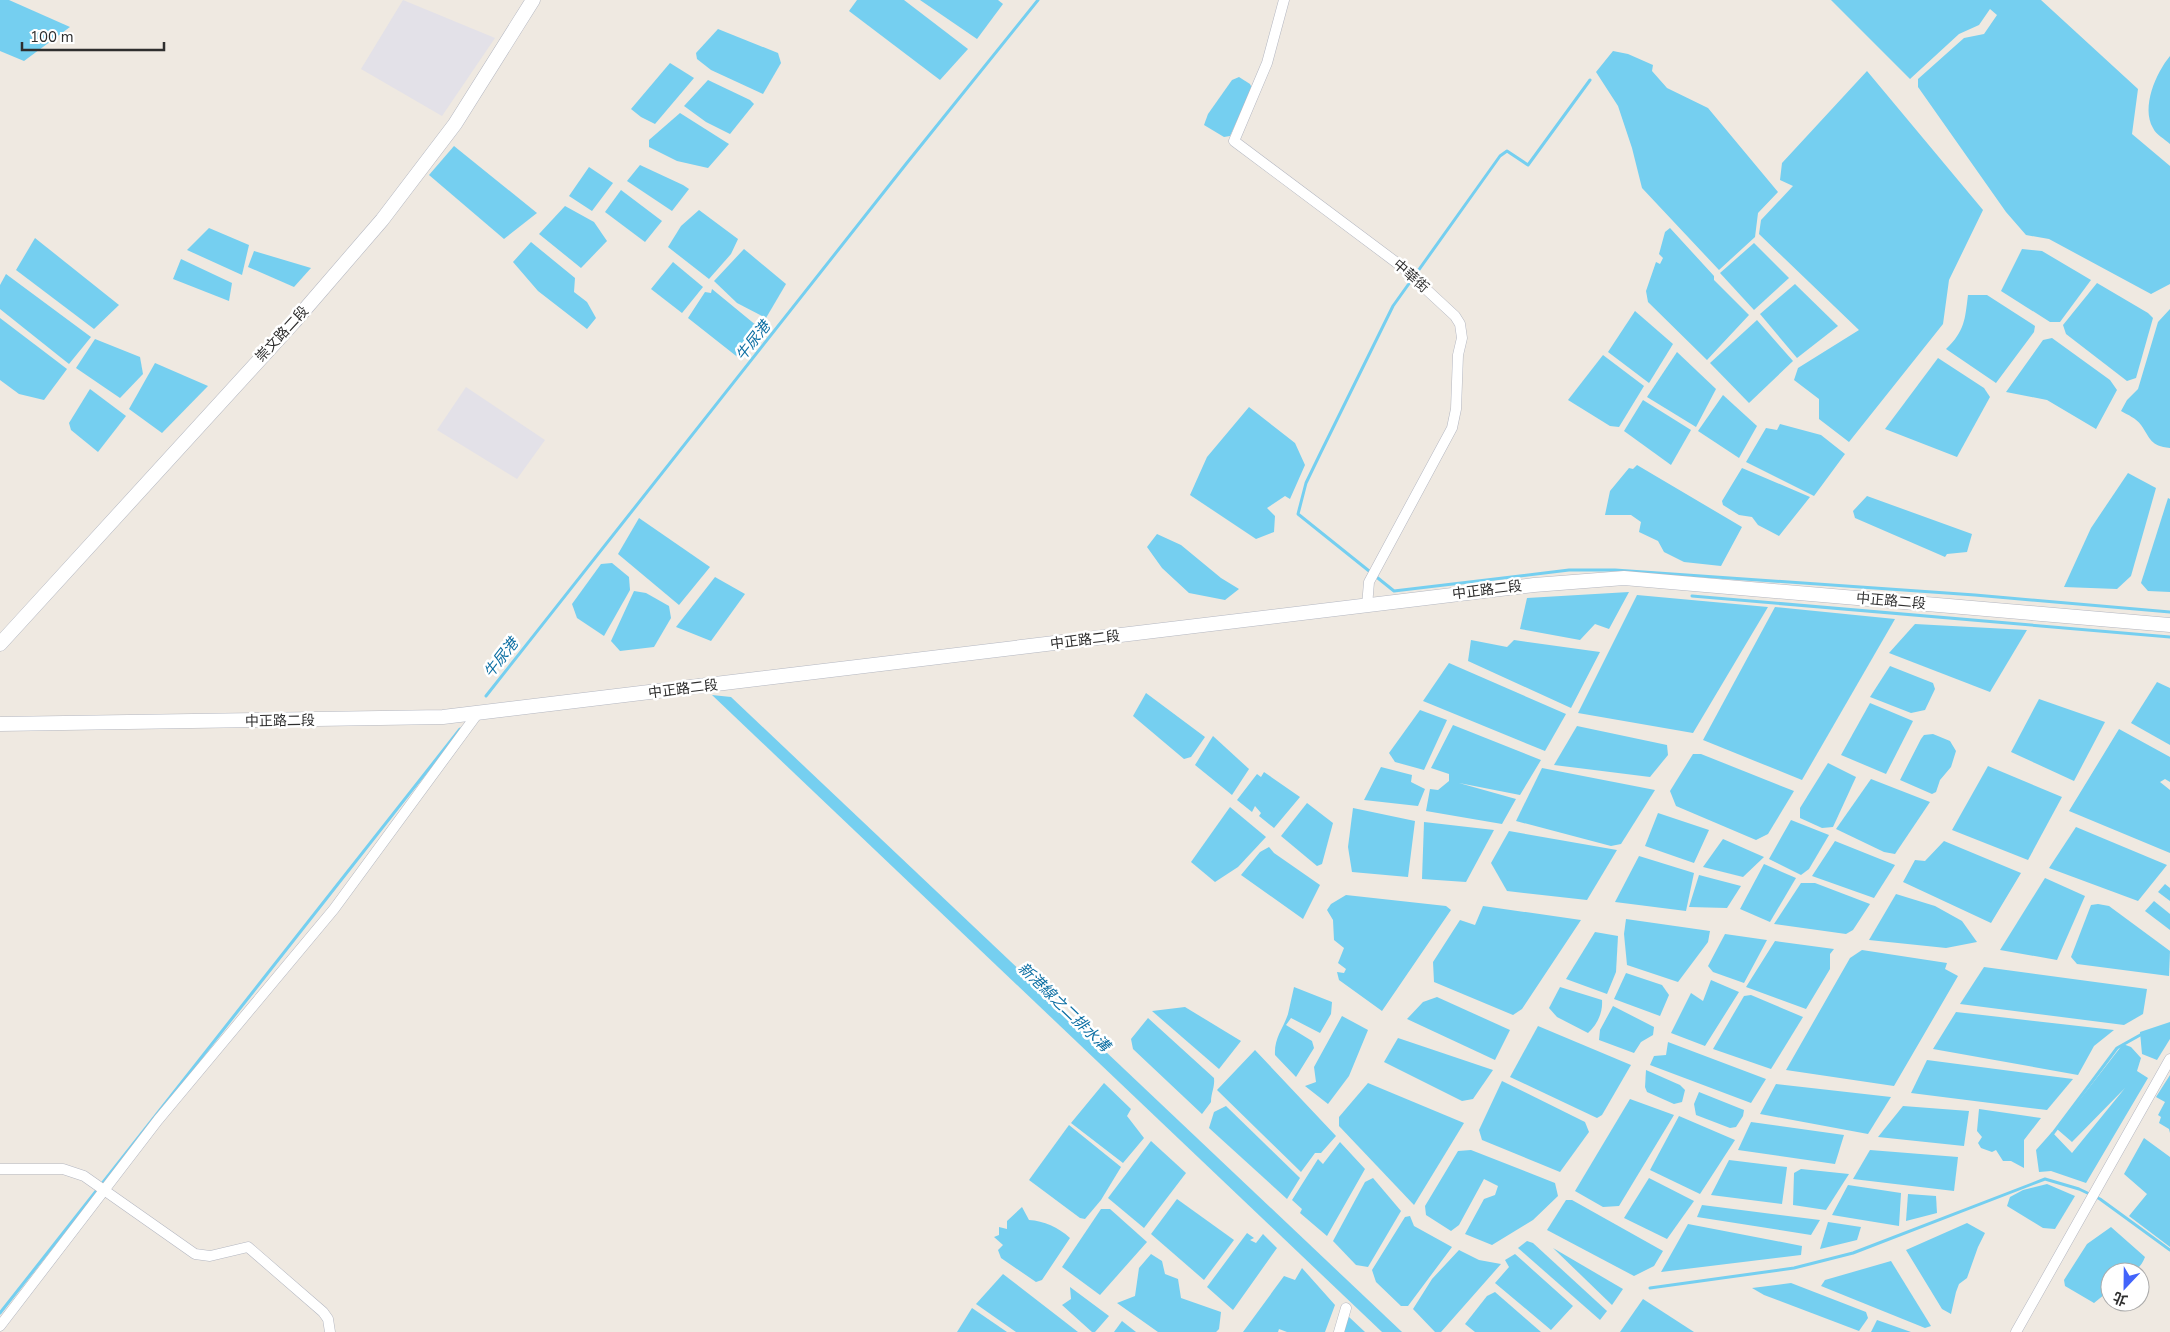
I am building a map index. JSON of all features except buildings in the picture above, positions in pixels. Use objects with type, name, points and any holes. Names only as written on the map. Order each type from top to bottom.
[{"type":"main road","name":"崇文路二段","points":[[0,644],[294,322],[382,220],[455,124],[533,0]]},
{"type":"main road","name":"中正路二段","points":[[0,724],[443,718],[1534,584],[1624,578],[2170,625]]},
{"type":"street","name":"中華街","points":[[1284,0],[1267,63],[1234,141],[1402,266],[1456,316],[1460,324],[1462,338],[1458,355],[1456,408],[1452,428],[1369,582],[1367,606]]},
{"type":"street","points":[[0,1326],[101,1188],[334,909],[478,714]]},
{"type":"street","points":[[2016,1332],[2170,1059]]},
{"type":"street","points":[[0,1169],[63,1169],[84,1176],[194,1254],[210,1256],[248,1247],[323,1312],[328,1319],[330,1332]]},
{"type":"street","points":[[1339,1332],[1346,1308]]},
{"type":"shaded area","points":[[403,0],[495,38],[442,116],[361,69]]},
{"type":"shaded area","points":[[466,387],[545,440],[517,479],[437,430]]},
{"type":"water","points":[[0,0],[9,0],[70,27],[24,61],[0,51]]},
{"type":"water","points":[[857,0],[904,0],[968,49],[940,80],[849,11]]},
{"type":"water","points":[[920,0],[998,0],[1003,4],[977,39]]},
{"type":"water","points":[[1831,0],[2041,0],[2138,89],[2132,134],[2170,166],[2170,284],[2151,294],[2049,239],[2026,235],[2006,212],[1918,87],[1918,79],[1964,38],[1984,34],[1997,15],[1990,9],[1979,25],[1959,34],[1910,79]]},
{"type":"water","points":[[718,29],[778,53],[781,63],[763,94],[711,70],[697,59],[696,53]]},
{"type":"water","points":[[1613,51],[1628,54],[1653,65],[1652,71],[1667,88],[1708,108],[1778,192],[1758,213],[1755,237],[1719,270],[1642,188],[1632,148],[1618,106],[1596,72]]},
{"type":"water","points":[[2170,56],[2170,144],[2154,130],[2150,120],[2149,100],[2155,81]]},
{"type":"water","points":[[670,63],[694,78],[655,124],[631,109]]},
{"type":"water","points":[[1867,71],[1983,210],[1949,280],[1943,324],[1849,442],[1819,419],[1819,399],[1794,380],[1798,368],[1859,330],[1759,234],[1761,220],[1793,186],[1780,180],[1782,163]]},
{"type":"water","points":[[1239,77],[1250,84],[1252,88],[1230,136],[1224,137],[1204,125],[1208,114],[1232,80]]},
{"type":"water","points":[[708,80],[750,100],[754,104],[730,134],[706,122],[684,106]]},
{"type":"water","points":[[680,113],[729,144],[708,168],[677,161],[649,147],[649,140]]},
{"type":"water","points":[[454,146],[537,213],[504,239],[429,175]]},
{"type":"water","points":[[640,165],[689,189],[672,211],[627,181]]},
{"type":"water","points":[[589,167],[613,183],[592,211],[569,196]]},
{"type":"water","points":[[621,190],[662,221],[645,242],[605,212]]},
{"type":"water","points":[[565,206],[594,222],[607,241],[581,268],[539,234]]},
{"type":"water","points":[[699,210],[738,239],[731,254],[709,279],[668,247],[681,226]]},
{"type":"water","points":[[209,228],[249,245],[242,275],[187,250]]},
{"type":"water","points":[[1670,228],[1714,276],[1714,280],[1749,315],[1707,360],[1648,302],[1646,291],[1656,262],[1660,264],[1663,258],[1659,254],[1665,232]]},
{"type":"water","points":[[35,238],[119,305],[94,329],[16,270]]},
{"type":"water","points":[[531,242],[575,278],[574,292],[587,302],[596,318],[587,329],[538,291],[513,262]]},
{"type":"water","points":[[1754,243],[1789,278],[1754,310],[1720,273]]},
{"type":"water","points":[[744,249],[786,284],[766,318],[737,303],[714,281]]},
{"type":"water","points":[[2022,249],[2042,251],[2091,280],[2060,322],[2050,322],[2001,291]]},
{"type":"water","points":[[254,251],[311,268],[294,287],[248,267]]},
{"type":"water","points":[[181,259],[232,283],[229,301],[173,279]]},
{"type":"water","points":[[673,262],[703,287],[682,313],[651,289]]},
{"type":"water","points":[[6,274],[91,337],[69,364],[0,309],[0,285]]},
{"type":"water","points":[[2097,283],[2148,313],[2153,318],[2136,378],[2127,381],[2066,334],[2063,325]]},
{"type":"water","points":[[1795,284],[1838,326],[1797,358],[1760,314]]},
{"type":"water","points":[[712,289],[757,326],[758,338],[740,359],[688,318],[705,292],[711,293]]},
{"type":"water","points":[[1968,295],[1987,295],[2035,326],[2034,332],[1996,383],[1946,349],[1961,330]]},
{"type":"water","points":[[2170,309],[2170,448],[2155,444],[2139,423],[2121,411],[2127,400],[2138,389],[2158,322]]},
{"type":"water","points":[[1635,311],[1673,344],[1649,383],[1608,352]]},
{"type":"water","points":[[0,318],[67,369],[44,400],[19,394],[0,380]]},
{"type":"water","points":[[1757,320],[1793,361],[1749,403],[1710,363]]},
{"type":"water","points":[[2052,338],[2110,380],[2117,390],[2096,429],[2047,400],[2006,392],[2043,340]]},
{"type":"water","points":[[95,339],[140,357],[143,374],[120,398],[76,368]]},
{"type":"water","points":[[1677,352],[1716,389],[1696,427],[1647,397]]},
{"type":"water","points":[[1603,355],[1644,386],[1619,427],[1610,426],[1568,400]]},
{"type":"water","points":[[1938,358],[1984,388],[1990,397],[1957,457],[1885,429]]},
{"type":"water","points":[[155,363],[208,386],[162,433],[129,409]]},
{"type":"water","points":[[90,389],[126,416],[98,452],[71,430],[69,423]]},
{"type":"water","points":[[1723,395],[1757,426],[1739,458],[1698,431]]},
{"type":"water","points":[[1643,400],[1691,430],[1671,465],[1624,431]]},
{"type":"water","points":[[1249,407],[1295,443],[1305,465],[1290,499],[1285,496],[1267,508],[1275,516],[1274,532],[1256,539],[1190,495],[1207,457]]},
{"type":"water","points":[[1780,424],[1821,435],[1845,454],[1814,496],[1746,462],[1766,428],[1777,430]]},
{"type":"water","points":[[1637,465],[1742,527],[1721,566],[1684,562],[1664,552],[1658,541],[1639,532],[1641,522],[1631,515],[1605,515],[1610,491],[1629,468],[1633,469]]},
{"type":"water","points":[[1742,468],[1810,497],[1779,536],[1758,525],[1752,517],[1739,515],[1723,505],[1722,501]]},
{"type":"water","points":[[2128,473],[2156,488],[2131,576],[2117,589],[2064,587],[2091,528]]},
{"type":"water","points":[[1867,496],[1972,534],[1967,552],[1947,554],[1945,557],[1855,518],[1853,511]]},
{"type":"water","points":[[2168,498],[2170,499],[2170,592],[2148,591],[2141,583]]},
{"type":"water","points":[[639,518],[710,567],[679,605],[618,554]]},
{"type":"water","points":[[1157,534],[1181,545],[1221,578],[1239,589],[1225,600],[1189,593],[1162,568],[1147,547]]},
{"type":"water","points":[[612,563],[629,577],[630,590],[604,636],[577,618],[572,604],[601,564]]},
{"type":"water","points":[[715,577],[745,594],[711,641],[676,627]]},
{"type":"water","points":[[634,591],[646,593],[669,606],[671,618],[654,647],[620,651],[611,641]]},
{"type":"water","points":[[1629,592],[1609,629],[1595,624],[1580,640],[1520,629],[1527,598]]},
{"type":"water","points":[[1637,595],[1768,607],[1693,733],[1578,713]]},
{"type":"water","points":[[1775,607],[1895,619],[1802,780],[1703,740]]},
{"type":"water","points":[[1915,624],[2027,630],[1990,692],[1889,653]]},
{"type":"water","points":[[1471,640],[1507,647],[1514,640],[1600,652],[1571,708],[1468,661]]},
{"type":"water","points":[[1449,663],[1566,714],[1545,751],[1423,701]]},
{"type":"water","points":[[1890,666],[1933,683],[1935,689],[1925,710],[1911,713],[1870,697]]},
{"type":"water","points":[[2157,682],[2170,688],[2170,745],[2131,723]]},
{"type":"water","points":[[1146,693],[1205,737],[1191,757],[1184,759],[1133,716]]},
{"type":"water","points":[[712,695],[731,697],[1402,1332],[1382,1332]]},
{"type":"water","points":[[2039,699],[2105,722],[2074,781],[2011,752]]},
{"type":"water","points":[[1870,703],[1913,721],[1886,774],[1841,755]]},
{"type":"water","points":[[1420,710],[1447,720],[1424,770],[1395,762],[1389,753]]},
{"type":"water","points":[[1453,725],[1541,760],[1520,795],[1459,783],[1516,799],[1502,824],[1426,811],[1430,789],[1438,790],[1449,781],[1449,774],[1431,768]]},
{"type":"water","points":[[1577,726],[1667,745],[1668,755],[1650,777],[1554,765]]},
{"type":"water","points":[[2119,729],[2170,757],[2170,782],[2165,779],[2160,782],[2170,790],[2170,853],[2069,811]]},
{"type":"water","points":[[1933,734],[1950,741],[1956,751],[1951,767],[1940,780],[1936,792],[1932,794],[1900,780],[1921,739],[1924,735]]},
{"type":"water","points":[[1213,736],[1249,769],[1232,795],[1195,765]]},
{"type":"water","points":[[1693,754],[1701,754],[1794,791],[1768,834],[1756,840],[1676,806],[1670,791]]},
{"type":"water","points":[[1828,763],[1856,777],[1833,827],[1822,828],[1800,818],[1800,808]]},
{"type":"water","points":[[1988,766],[2062,797],[2028,860],[1952,830]]},
{"type":"water","points":[[1381,767],[1412,775],[1411,782],[1425,789],[1418,806],[1364,800]]},
{"type":"water","points":[[1542,768],[1655,790],[1621,844],[1611,846],[1516,821]]},
{"type":"water","points":[[1264,772],[1300,797],[1274,828],[1259,816],[1261,813],[1255,806],[1252,812],[1237,800],[1257,774],[1261,777]]},
{"type":"water","points":[[1871,779],[1930,802],[1895,854],[1884,852],[1836,829]]},
{"type":"water","points":[[1307,803],[1333,823],[1322,864],[1317,866],[1281,836]]},
{"type":"water","points":[[1230,807],[1266,837],[1238,867],[1215,882],[1191,862]]},
{"type":"water","points":[[1353,808],[1415,821],[1408,877],[1352,872],[1348,847]]},
{"type":"water","points":[[1658,813],[1709,830],[1694,863],[1645,846]]},
{"type":"water","points":[[1791,820],[1829,835],[1809,869],[1801,875],[1769,859]]},
{"type":"water","points":[[1424,822],[1494,830],[1466,882],[1422,879]]},
{"type":"water","points":[[2076,827],[2167,865],[2138,901],[2049,868]]},
{"type":"water","points":[[1509,831],[1617,850],[1587,900],[1507,891],[1491,863]]},
{"type":"water","points":[[1723,839],[1764,857],[1743,877],[1703,867]]},
{"type":"water","points":[[1835,841],[1895,865],[1874,898],[1812,876]]},
{"type":"water","points":[[1944,841],[2021,873],[1991,923],[1903,882],[1915,860],[1925,861]]},
{"type":"water","points":[[1269,847],[1274,853],[1320,885],[1303,919],[1241,875],[1260,852]]},
{"type":"water","points":[[1639,856],[1694,873],[1686,911],[1615,902]]},
{"type":"water","points":[[1764,864],[1796,878],[1770,922],[1740,909]]},
{"type":"water","points":[[1699,875],[1741,886],[1727,908],[1689,907]]},
{"type":"water","points":[[2045,878],[2085,896],[2057,960],[2000,950]]},
{"type":"water","points":[[1801,883],[1815,883],[1870,904],[1853,930],[1846,934],[1774,924]]},
{"type":"water","points":[[2165,884],[2170,888],[2170,901],[2158,892]]},
{"type":"water","points":[[1896,894],[1935,906],[1962,921],[1977,942],[1946,948],[1869,940]]},
{"type":"water","points":[[1346,895],[1446,906],[1451,910],[1382,1011],[1339,980],[1337,972],[1344,973],[1346,969],[1338,963],[1344,948],[1334,940],[1333,920],[1327,910],[1331,904]]},
{"type":"water","points":[[2154,901],[2170,914],[2170,930],[2145,911]]},
{"type":"water","points":[[2091,905],[2109,906],[2170,951],[2169,976],[2077,964],[2071,957]]},
{"type":"water","points":[[1483,906],[1581,920],[1522,1009],[1513,1015],[1434,982],[1433,962],[1460,920],[1475,925]]},
{"type":"water","points":[[1626,919],[1710,931],[1708,942],[1678,982],[1627,965],[1624,934]]},
{"type":"water","points":[[1595,932],[1618,936],[1616,972],[1607,994],[1566,979]]},
{"type":"water","points":[[1725,934],[1767,940],[1744,983],[1713,972],[1708,966]]},
{"type":"water","points":[[1775,941],[1834,949],[1830,954],[1830,969],[1806,1009],[1746,987]]},
{"type":"water","points":[[1862,950],[1947,963],[1945,969],[1958,976],[1894,1086],[1786,1070],[1850,958]]},
{"type":"water","points":[[1984,967],[2147,989],[2143,1014],[2124,1025],[1960,1004]]},
{"type":"water","points":[[1626,973],[1662,985],[1669,995],[1660,1016],[1614,999]]},
{"type":"water","points":[[1711,980],[1739,992],[1705,1046],[1671,1033],[1691,993],[1703,1001]]},
{"type":"water","points":[[1294,987],[1332,1002],[1331,1014],[1320,1033],[1291,1018],[1286,1025],[1312,1041],[1314,1048],[1296,1077],[1275,1055],[1276,1044],[1288,1014]]},
{"type":"water","points":[[1560,987],[1602,1000],[1599,1018],[1588,1033],[1557,1017],[1549,1008]]},
{"type":"water","points":[[1751,995],[1803,1017],[1771,1069],[1713,1049],[1744,996]]},
{"type":"water","points":[[1437,997],[1510,1030],[1495,1060],[1407,1019],[1423,1002]]},
{"type":"water","points":[[1613,1006],[1654,1027],[1653,1035],[1641,1042],[1634,1053],[1599,1040],[1600,1030]]},
{"type":"water","points":[[1185,1007],[1241,1041],[1219,1069],[1152,1011]]},
{"type":"water","points":[[1956,1012],[2114,1030],[2094,1046],[2078,1075],[1933,1049]]},
{"type":"water","points":[[1342,1016],[1368,1030],[1349,1076],[1328,1104],[1305,1086],[1316,1082],[1314,1067]]},
{"type":"water","points":[[1148,1018],[1214,1078],[1211,1102],[1202,1114],[1133,1049],[1131,1039]]},
{"type":"water","points":[[2170,1022],[2170,1039],[2157,1060],[2142,1054],[2140,1032]]},
{"type":"water","points":[[1538,1026],[1631,1065],[1602,1115],[1597,1118],[1510,1077]]},
{"type":"water","points":[[1398,1038],[1493,1070],[1473,1099],[1462,1101],[1384,1062]]},
{"type":"water","points":[[1668,1042],[1766,1079],[1751,1103],[1650,1065],[1654,1056],[1666,1055]]},
{"type":"water","points":[[2123,1044],[2131,1047],[2141,1058],[2137,1071],[2148,1078],[2086,1183],[2051,1171],[2039,1172],[2036,1150],[2052,1132],[2072,1153],[2125,1088],[2072,1142],[2057,1129]]},
{"type":"water","points":[[1255,1050],[1336,1136],[1321,1153],[1315,1153],[1301,1172],[1217,1090]]},
{"type":"water","points":[[1927,1060],[2073,1079],[2047,1110],[1911,1093]]},
{"type":"water","points":[[1646,1070],[1680,1085],[1685,1090],[1682,1102],[1674,1104],[1647,1092],[1645,1087]]},
{"type":"water","points":[[2170,1075],[2170,1133],[2169,1129],[2159,1123],[2161,1117],[2158,1115],[2165,1102],[2156,1097]]},
{"type":"water","points":[[1502,1081],[1585,1122],[1589,1132],[1560,1172],[1482,1140],[1479,1130]]},
{"type":"water","points":[[1104,1083],[1131,1109],[1127,1116],[1144,1138],[1123,1163],[1071,1123]]},
{"type":"water","points":[[1368,1083],[1464,1123],[1414,1205],[1339,1126],[1339,1117]]},
{"type":"water","points":[[1776,1084],[1891,1097],[1868,1134],[1760,1114]]},
{"type":"water","points":[[1699,1092],[1744,1110],[1743,1116],[1736,1127],[1730,1128],[1696,1115],[1694,1104]]},
{"type":"water","points":[[1630,1099],[1674,1115],[1619,1206],[1603,1207],[1575,1191]]},
{"type":"water","points":[[1226,1106],[1300,1178],[1287,1199],[1209,1128],[1214,1112]]},
{"type":"water","points":[[1903,1106],[1969,1111],[1964,1146],[1878,1137]]},
{"type":"water","points":[[1979,1109],[2041,1118],[2024,1140],[2024,1168],[2011,1161],[2003,1161],[1996,1150],[1992,1152],[1981,1148],[1978,1143],[1982,1137],[1977,1131]]},
{"type":"water","points":[[1679,1116],[1735,1140],[1700,1194],[1650,1170]]},
{"type":"water","points":[[1751,1122],[1844,1135],[1835,1164],[1738,1150]]},
{"type":"water","points":[[1069,1125],[1121,1167],[1101,1200],[1085,1219],[1080,1218],[1029,1180]]},
{"type":"water","points":[[2144,1138],[2170,1157],[2170,1247],[2129,1216],[2147,1194],[2124,1174]]},
{"type":"water","points":[[1151,1141],[1186,1173],[1144,1228],[1108,1198]]},
{"type":"water","points":[[1340,1142],[1365,1169],[1327,1236],[1300,1213],[1302,1209],[1292,1200],[1318,1159],[1323,1164]]},
{"type":"water","points":[[1471,1150],[1555,1183],[1558,1196],[1533,1220],[1492,1245],[1465,1234],[1484,1199],[1495,1195],[1498,1186],[1484,1179],[1459,1225],[1451,1231],[1426,1215],[1425,1206],[1458,1151]]},
{"type":"water","points":[[1870,1150],[1958,1157],[1954,1191],[1853,1179]]},
{"type":"water","points":[[1729,1160],[1787,1167],[1782,1204],[1711,1195]]},
{"type":"water","points":[[1801,1169],[1849,1174],[1826,1210],[1793,1205],[1794,1173]]},
{"type":"water","points":[[1373,1178],[1401,1211],[1368,1267],[1356,1265],[1333,1241],[1365,1182]]},
{"type":"water","points":[[1649,1178],[1694,1201],[1667,1239],[1624,1218]]},
{"type":"water","points":[[2047,1184],[2075,1196],[2055,1229],[2043,1228],[2007,1206],[2010,1197],[2023,1190]]},
{"type":"water","points":[[1848,1185],[1901,1193],[1899,1226],[1832,1215]]},
{"type":"water","points":[[1908,1194],[1936,1196],[1937,1213],[1906,1221]]},
{"type":"water","points":[[1177,1199],[1234,1240],[1204,1280],[1151,1234]]},
{"type":"water","points":[[1566,1200],[1572,1200],[1663,1251],[1654,1266],[1634,1276],[1547,1230]]},
{"type":"water","points":[[1702,1205],[1820,1220],[1811,1235],[1697,1217]]},
{"type":"water","points":[[1022,1207],[1029,1220],[1051,1225],[1070,1238],[1042,1280],[1036,1282],[1001,1258],[998,1250],[1003,1245],[994,1237],[999,1235],[999,1227],[1007,1229],[1007,1221]]},
{"type":"water","points":[[1101,1209],[1110,1209],[1147,1242],[1100,1295],[1062,1267]]},
{"type":"water","points":[[1410,1216],[1414,1226],[1452,1247],[1408,1306],[1401,1306],[1376,1282],[1372,1270],[1405,1217]]},
{"type":"water","points":[[1828,1222],[1861,1227],[1857,1240],[1820,1249]]},
{"type":"water","points":[[1967,1223],[1985,1233],[1967,1278],[1959,1284],[1951,1314],[1942,1309],[1906,1250]]},
{"type":"water","points":[[1688,1224],[1802,1246],[1801,1255],[1661,1272]]},
{"type":"water","points":[[2111,1227],[2145,1257],[2142,1262],[2100,1262],[2100,1298],[2094,1303],[2065,1286],[2064,1280],[2087,1244]]},
{"type":"water","points":[[1247,1233],[1254,1238],[1250,1240],[1256,1243],[1263,1234],[1277,1248],[1233,1310],[1207,1287]]},
{"type":"water","points":[[1527,1241],[1533,1243],[1607,1311],[1600,1320],[1518,1248]]},
{"type":"water","points":[[1553,1248],[1623,1289],[1612,1305]]},
{"type":"water","points":[[1459,1250],[1479,1260],[1501,1264],[1441,1332],[1435,1332],[1413,1309],[1432,1279]]},
{"type":"water","points":[[1151,1254],[1162,1261],[1165,1274],[1178,1279],[1181,1298],[1221,1312],[1219,1329],[1216,1332],[1158,1332],[1117,1303],[1135,1296],[1139,1268]]},
{"type":"water","points":[[1515,1254],[1573,1306],[1551,1330],[1495,1283],[1509,1267],[1505,1260]]},
{"type":"water","points":[[1891,1261],[1931,1326],[1925,1328],[1821,1286],[1825,1280]]},
{"type":"water","points":[[1302,1268],[1335,1305],[1325,1332],[1287,1332],[1279,1329],[1278,1332],[1243,1332],[1284,1276],[1295,1280]]},
{"type":"water","points":[[1003,1274],[1078,1332],[1016,1332],[976,1304]]},
{"type":"water","points":[[1791,1283],[1866,1312],[1868,1318],[1859,1331],[1764,1295],[1752,1288]]},
{"type":"water","points":[[1070,1287],[1109,1316],[1095,1332],[1092,1332],[1062,1305],[1071,1299]]},
{"type":"water","points":[[1495,1292],[1541,1332],[1475,1332],[1465,1324],[1487,1296]]},
{"type":"water","points":[[1643,1299],[1694,1332],[1620,1332]]},
{"type":"water","points":[[972,1308],[1007,1332],[957,1332]]},
{"type":"water","points":[[1348,1316],[1365,1332],[1339,1332]]},
{"type":"water","points":[[1877,1320],[1911,1332],[1871,1332]]},
{"type":"water","points":[[1122,1321],[1136,1332],[1114,1332]]},
{"type":"waterway","name":"牛尿港","points":[[486,696],[906,164],[1038,0]]},
{"type":"waterway","points":[[1590,80],[1528,165],[1507,151],[1500,156],[1393,306],[1306,483],[1298,514],[1394,591],[1569,570],[1615,570],[1975,595],[2170,612]]},
{"type":"waterway","points":[[1692,596],[2170,637]]},
{"type":"waterway","points":[[0,1313],[460,729]]},
{"type":"waterway","points":[[2051,1136],[2117,1048],[2142,1034]]},
{"type":"waterway","points":[[1650,1288],[1794,1268],[1853,1253],[2045,1179],[2079,1189],[2100,1199],[2170,1250]]},
{"type":"water label","name":"新港線之二排水溝","points":[[1064,1007]]}]
